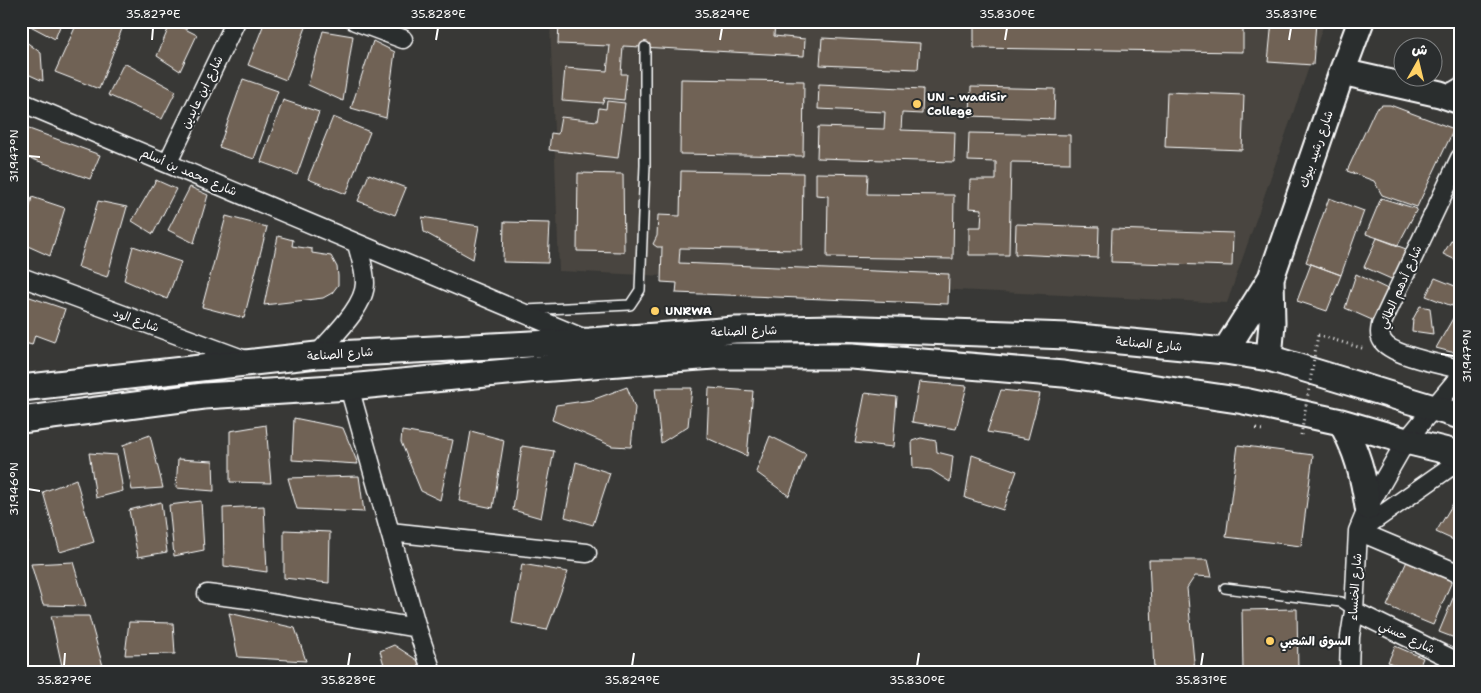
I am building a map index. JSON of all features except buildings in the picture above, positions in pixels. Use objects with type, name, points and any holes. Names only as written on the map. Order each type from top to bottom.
[{"type":"main road","name":"شارع رشيد بيوك","points":[[1225,351],[1271,278],[1361,21]]},
{"type":"main road","points":[[1342,72],[1453,92]]},
{"type":"main road","name":"شارع رشيد بيوك","points":[[1268,358],[1272,323],[1271,278]]},
{"type":"main road","name":"شارع الصناعة","points":[[21,388],[317,355],[590,341],[734,330],[836,328],[1068,336],[1225,351],[1268,358],[1460,416]]},
{"type":"main road","name":"شارع الصناعة","points":[[21,420],[204,396],[348,387],[538,369],[714,356],[852,356],[1063,374],[1244,401],[1341,422],[1460,454]]},
{"type":"main road","points":[[1341,422],[1360,462],[1368,507]]},
{"type":"street","name":"شارع ابن عابدين","points":[[168,162],[236,21]]},
{"type":"street","points":[[355,21],[403,39]]},
{"type":"street","name":"شارع محمد بن أسلم","points":[[21,102],[168,162],[357,244],[590,341]]},
{"type":"street","name":"شارع أدهم الطائي","points":[[1460,158],[1379,332],[1382,341],[1387,346],[1404,354],[1460,369]]},
{"type":"street","points":[[317,355],[357,306],[362,296],[365,284],[364,272],[357,244]]},
{"type":"street","name":"شارع الود","points":[[21,277],[251,362]]},
{"type":"street","name":"شارع الخنساء","points":[[1349,672],[1358,531],[1368,507],[1406,441],[1460,376]]},
{"type":"street","points":[[348,387],[417,628],[432,672]]},
{"type":"street","points":[[1358,531],[1460,460]]},
{"type":"street","points":[[1358,531],[1460,574]]},
{"type":"street","points":[[390,532],[587,553]]},
{"type":"street","points":[[207,594],[248,599],[417,628]]},
{"type":"street","name":"شارع حسني","points":[[1354,611],[1460,663]]},
{"type":"lane","points":[[518,310],[630,305],[640,290],[645,165],[645,47]]},
{"type":"lane","points":[[1225,588],[1340,602],[1354,611]]},
{"type":"path","points":[[1301,435],[1318,335],[1365,349]]},
{"type":"shaded area","points":[[550,21],[1325,21],[1227,303],[559,271]]},
{"type":"place","name":"UN - wadiSir College","points":[[917,104]]},
{"type":"place","name":"UNRWA","points":[[655,311]]},
{"type":"place","name":"السوق الشعبي","points":[[1270,641]]}]
